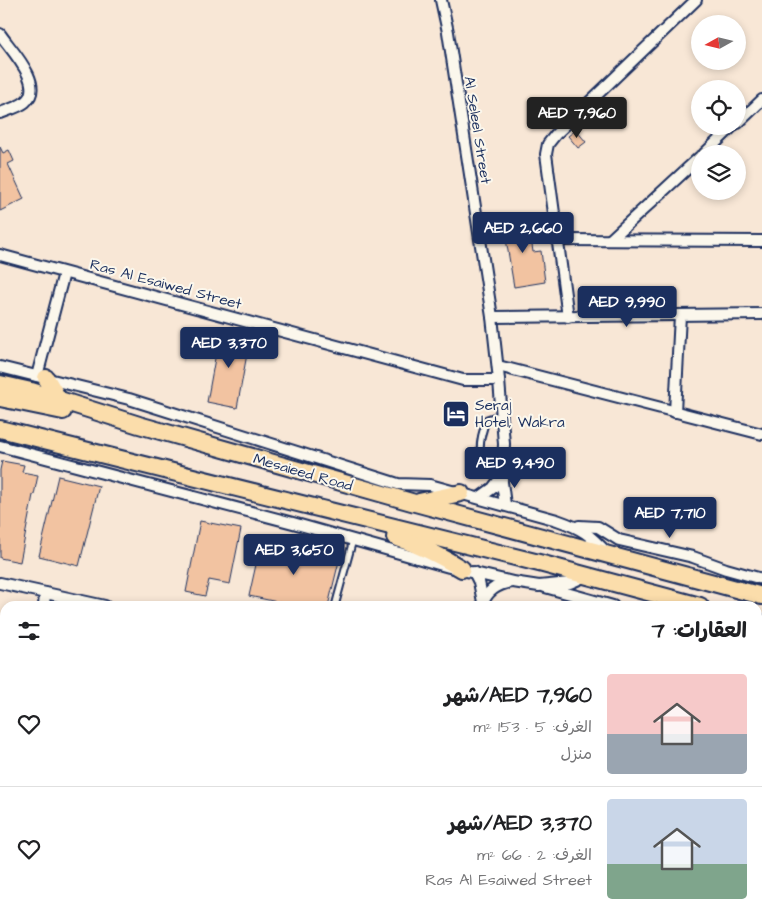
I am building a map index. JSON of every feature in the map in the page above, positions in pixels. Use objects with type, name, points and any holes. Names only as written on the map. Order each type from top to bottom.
[{"type":"highway","points":[[42,377],[59,400]]},
{"type":"highway","name":"Mesaieed Road","points":[[0,384],[415,503],[762,596]]},
{"type":"highway","points":[[0,398],[139,425]]},
{"type":"highway","name":"Mesaieed Road","points":[[0,429],[681,601]]},
{"type":"highway","points":[[415,503],[461,493]]},
{"type":"highway","points":[[313,507],[423,546],[468,571]]},
{"type":"street","name":"Al Seleel Street","points":[[441,0],[448,32],[492,317],[502,414],[504,444],[502,490],[505,505]]},
{"type":"street","points":[[568,317],[546,154],[548,144],[620,71],[696,0]]},
{"type":"street","points":[[0,113],[25,102],[30,97],[32,88],[21,62],[12,48],[1,39]]},
{"type":"street","points":[[746,115],[762,100]]},
{"type":"street","points":[[714,145],[724,135]]},
{"type":"street","points":[[610,240],[691,165]]},
{"type":"street","points":[[558,240],[762,240]]},
{"type":"street","name":"Ras Al Esaiwed Street","points":[[0,255],[463,380],[499,380]]},
{"type":"street","points":[[42,377],[64,273]]},
{"type":"street","points":[[492,317],[762,314]]},
{"type":"street","points":[[675,412],[680,315]]},
{"type":"street","name":"Mesaieed Road","points":[[0,366],[129,399],[398,484],[430,485],[575,526],[589,534],[608,554]]},
{"type":"street","points":[[498,366],[762,434]]},
{"type":"street","points":[[0,446],[468,571],[539,586],[594,601]]},
{"type":"street","points":[[479,498],[492,488],[503,475]]},
{"type":"street","name":"Mesaieed Road","points":[[575,526],[598,527],[619,540],[693,557],[762,579]]},
{"type":"street","points":[[468,571],[481,587],[482,601]]},
{"type":"street","points":[[539,586],[570,583],[586,576]]},
{"type":"street","points":[[484,601],[487,594],[494,588],[503,583],[513,582]]},
{"type":"street","points":[[0,583],[82,601]]},
{"type":"street","points":[[44,593],[44,601]]},
{"type":"lane","points":[[502,414],[487,419],[481,440],[480,456],[483,466],[488,472],[503,475]]},
{"type":"lane","points":[[336,601],[353,540]]},
{"type":"building","points":[[576,130],[586,142],[578,148],[568,136]]},
{"type":"building","points":[[0,147],[3,153],[9,150],[14,161],[8,164],[24,199],[0,211]]},
{"type":"building","points":[[528,217],[533,252],[541,251],[545,282],[514,287],[503,221]]},
{"type":"building","points":[[220,331],[254,338],[251,355],[247,354],[237,408],[207,402]]},
{"type":"building","points":[[2,461],[24,465],[22,472],[38,475],[20,562],[0,558],[0,470]]},
{"type":"building","points":[[58,476],[99,486],[79,566],[39,556]]},
{"type":"building","points":[[200,521],[241,529],[230,584],[209,580],[205,596],[186,592]]},
{"type":"building","points":[[261,542],[305,551],[307,543],[325,548],[323,557],[339,561],[329,601],[273,601],[249,596]]},
{"type":"place","name":"Seraj Hotel, Wakra","points":[[456,414]]}]
